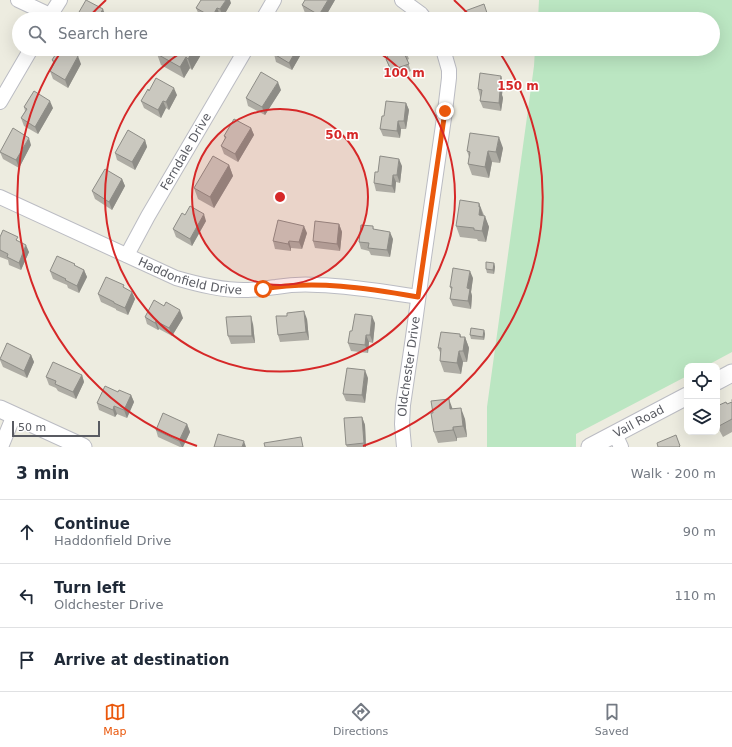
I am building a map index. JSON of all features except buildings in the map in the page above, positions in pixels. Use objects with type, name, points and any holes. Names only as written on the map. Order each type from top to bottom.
[{"type":"street","points":[[18,0],[40,12]]},
{"type":"street","points":[[52,12],[60,0]]},
{"type":"street","points":[[267,12],[274,0]]},
{"type":"street","points":[[402,0],[418,12]]},
{"type":"street","points":[[0,102],[27,56]]},
{"type":"street","name":"Ferndale Drive","points":[[127,255],[148,216],[242,56]]},
{"type":"street","name":"Oldchester Drive","points":[[404,447],[402,424],[403,405],[414,337],[418,297],[449,78],[449,70],[445,56]]},
{"type":"street","name":"Haddonfield Drive","points":[[0,197],[176,278],[199,285],[223,289],[247,290],[318,285],[377,290],[418,297]]},
{"type":"street","points":[[720,379],[732,373]]},
{"type":"street","name":"Vail Road","points":[[590,447],[618,440],[684,398]]},
{"type":"street","points":[[1,447],[7,412],[83,447]]},
{"type":"green space","points":[[539,0],[732,0],[732,352],[712,363],[684,363],[684,378],[576,434],[576,447],[487,447],[487,407],[535,56],[720,56],[720,12],[538,12]]},
{"type":"route","points":[[263,289],[318,285],[377,290],[418,297],[445,111]]}]
